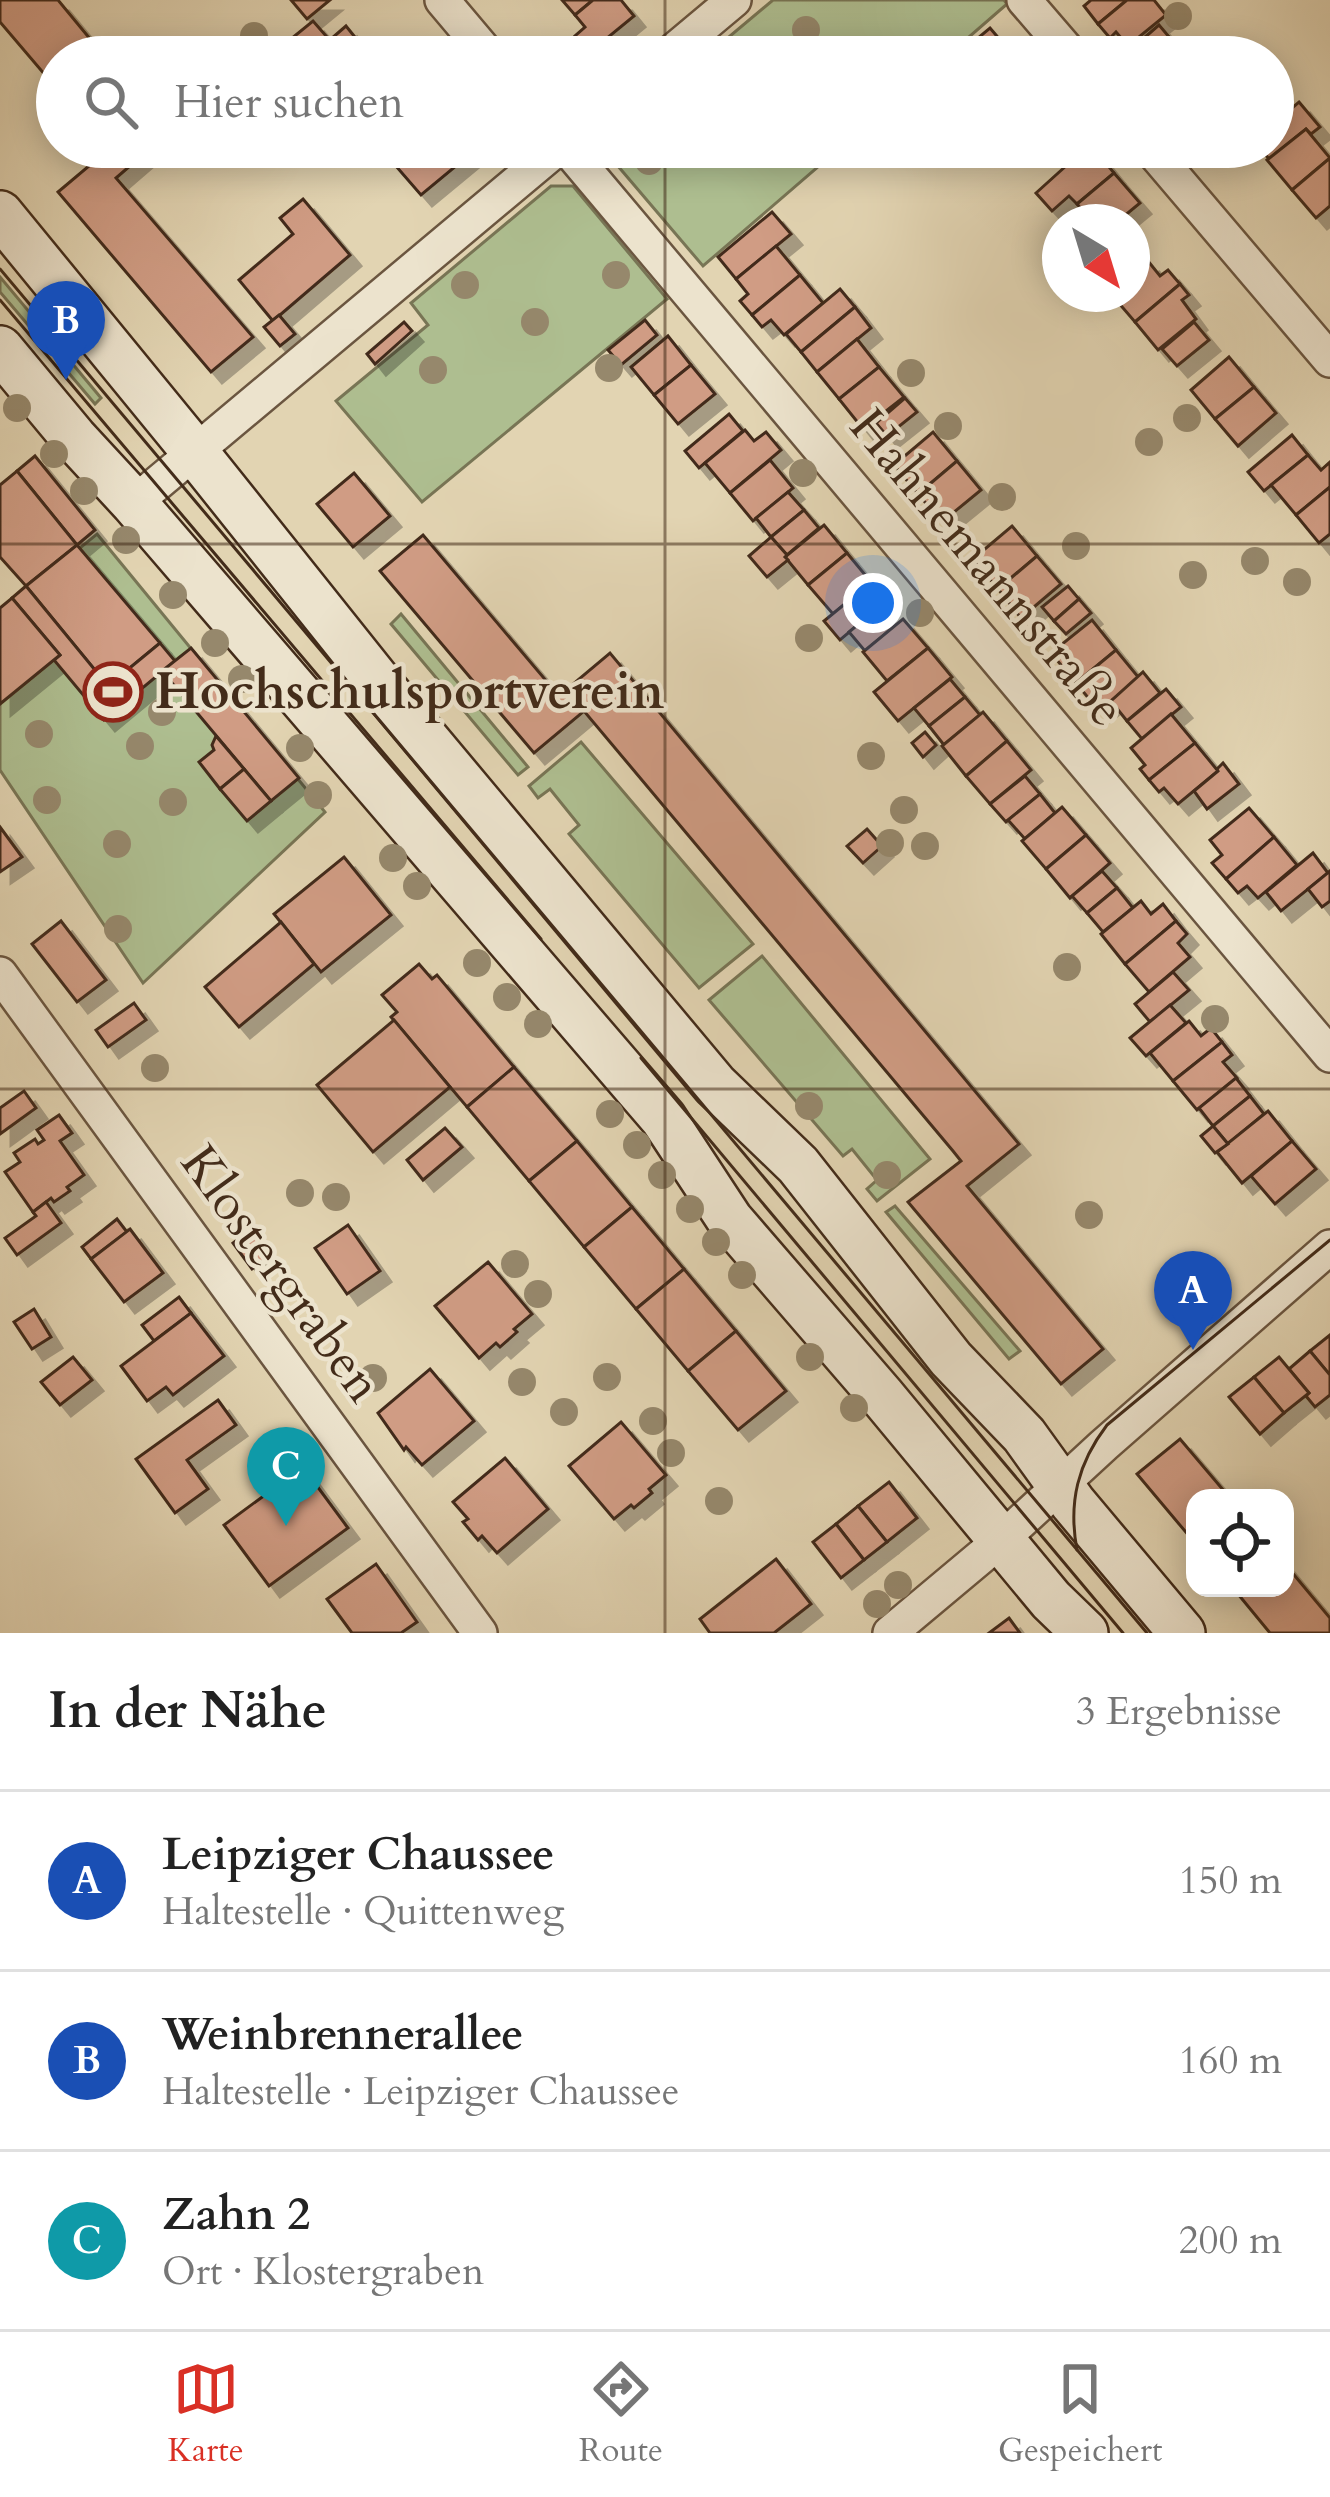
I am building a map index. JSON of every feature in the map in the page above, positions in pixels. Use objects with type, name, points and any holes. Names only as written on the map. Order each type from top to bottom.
[{"type":"main road","points":[[0,214],[388,694],[716,1085],[798,1165],[951,1359],[1024,1436],[1182,1633]]},
{"type":"main road","points":[[0,349],[662,1118],[730,1220],[1085,1633]]},
{"type":"street","points":[[442,0],[472,36]]},
{"type":"street","points":[[691,36],[734,0]]},
{"type":"street","points":[[1024,0],[1054,36]]},
{"type":"street","points":[[134,503],[537,168]]},
{"type":"street","name":"Hahnemannstraße","points":[[580,168],[1330,1055]]},
{"type":"street","points":[[1167,168],[1330,360]]},
{"type":"street","name":"Klostergraben","points":[[0,974],[480,1633]]},
{"type":"street","points":[[890,1633],[1330,1247]]},
{"type":"green space","points":[[773,0],[1004,0],[1007,4],[970,36],[730,36]]},
{"type":"green space","points":[[620,168],[817,168],[703,266]]},
{"type":"green space","points":[[551,186],[573,186],[667,299],[422,502],[336,401],[428,325],[411,303]]},
{"type":"green space","points":[[0,277],[101,398],[95,404],[0,292]]},
{"type":"green space","name":"Hochschulsportverein","points":[[97,534],[325,812],[143,983],[0,770],[0,613]]},
{"type":"green space","points":[[401,614],[528,767],[518,775],[391,624]]},
{"type":"green space","points":[[581,742],[753,944],[699,988],[569,834],[579,825],[550,789],[538,798],[529,786]]},
{"type":"green space","points":[[762,956],[930,1159],[877,1201],[867,1189],[877,1180],[852,1149],[843,1156],[709,1000]]},
{"type":"green space","points":[[895,1206],[1020,1351],[1009,1359],[886,1212]]},
{"type":"building","points":[[0,0],[58,0],[88,36],[36,36],[36,64],[0,22]]},
{"type":"building","points":[[291,0],[330,0],[307,19]]},
{"type":"building","points":[[562,0],[593,0],[575,15]]},
{"type":"building","points":[[593,0],[621,0],[634,16],[610,36],[575,36],[585,27],[575,15]]},
{"type":"building","points":[[1091,0],[1127,0],[1098,24],[1084,6]]},
{"type":"building","points":[[1127,0],[1154,0],[1166,15],[1140,36],[1116,32],[1108,36],[1098,24]]},
{"type":"building","points":[[313,21],[326,36],[295,36]]},
{"type":"building","points":[[1159,25],[1168,36],[1146,36]]},
{"type":"building","points":[[346,26],[354,36],[334,36]]},
{"type":"building","points":[[1299,102],[1320,127],[1311,134],[1306,129],[1294,139],[1294,106]]},
{"type":"building","points":[[1306,129],[1330,158],[1292,190],[1274,168],[1294,168],[1294,139]]},
{"type":"building","points":[[1330,158],[1330,206],[1316,218],[1292,190]]},
{"type":"building","points":[[87,168],[128,168],[116,178],[253,337],[211,372],[58,192]]},
{"type":"building","points":[[398,168],[454,168],[421,195]]},
{"type":"building","points":[[1064,168],[1110,168],[1114,173],[1077,204],[1069,196],[1060,204],[1046,204],[1036,193]]},
{"type":"building","points":[[1114,173],[1140,203],[1139,204],[1077,204]]},
{"type":"building","points":[[303,199],[350,255],[273,321],[239,280],[293,234],[280,218]]},
{"type":"building","points":[[772,212],[791,234],[736,279],[718,257]]},
{"type":"building","points":[[776,246],[800,275],[752,315],[740,301],[748,294],[736,279]]},
{"type":"building","points":[[1150,264],[1160,276],[1168,270],[1180,284],[1150,309]]},
{"type":"building","points":[[800,275],[823,303],[784,335],[771,320],[762,327],[752,315]]},
{"type":"building","points":[[1180,284],[1189,295],[1182,300],[1196,319],[1158,350],[1135,322]]},
{"type":"building","points":[[840,289],[855,307],[801,352],[786,334]]},
{"type":"building","points":[[855,307],[871,328],[817,372],[801,352]]},
{"type":"building","points":[[1126,312],[1147,312],[1135,322]]},
{"type":"building","points":[[279,315],[295,334],[280,346],[264,327]]},
{"type":"building","points":[[645,320],[657,335],[621,365],[608,350]]},
{"type":"building","points":[[404,322],[412,331],[375,364],[367,354]]},
{"type":"building","points":[[1194,322],[1209,340],[1177,366],[1162,349]]},
{"type":"building","points":[[668,336],[691,365],[654,395],[631,367]]},
{"type":"building","points":[[857,339],[879,367],[839,399],[817,372]]},
{"type":"building","points":[[1229,357],[1254,387],[1215,419],[1191,390]]},
{"type":"building","points":[[691,365],[715,394],[678,424],[654,395]]},
{"type":"building","points":[[879,367],[904,397],[863,429],[839,399]]},
{"type":"building","points":[[1254,387],[1276,413],[1238,446],[1215,419]]},
{"type":"building","points":[[905,398],[917,412],[887,436],[876,423]]},
{"type":"building","points":[[729,414],[743,431],[699,468],[685,451]]},
{"type":"building","points":[[745,430],[754,441],[766,432],[781,450],[730,493],[705,463]]},
{"type":"building","points":[[933,432],[957,461],[918,494],[894,465]]},
{"type":"building","points":[[1292,435],[1308,455],[1264,491],[1248,472]]},
{"type":"building","points":[[1308,455],[1321,470],[1330,462],[1330,487],[1296,515],[1271,485]]},
{"type":"building","points":[[35,456],[95,530],[77,545],[17,471]]},
{"type":"building","points":[[770,460],[793,488],[753,521],[730,493]]},
{"type":"building","points":[[957,461],[981,490],[942,522],[918,494]]},
{"type":"building","points":[[17,471],[77,545],[26,586],[0,557],[0,485]]},
{"type":"building","points":[[354,473],[390,516],[353,547],[317,504]]},
{"type":"building","points":[[1330,487],[1330,534],[1319,543],[1296,515]]},
{"type":"building","points":[[788,492],[804,510],[771,537],[756,518]]},
{"type":"building","points":[[804,510],[819,528],[787,555],[771,537]]},
{"type":"building","points":[[824,525],[847,553],[808,585],[785,557]]},
{"type":"building","points":[[1012,526],[1037,556],[998,589],[973,559]]},
{"type":"building","points":[[423,535],[559,696],[610,653],[1019,1144],[967,1186],[1103,1349],[1061,1384],[908,1202],[961,1161],[953,1151],[584,711],[534,753],[380,571]]},
{"type":"building","points":[[771,537],[788,560],[767,577],[749,556]]},
{"type":"building","points":[[77,545],[160,643],[108,686],[26,586]]},
{"type":"building","points":[[847,553],[871,582],[833,614],[808,585]]},
{"type":"building","points":[[1037,556],[1061,584],[1021,618],[998,589]]},
{"type":"building","points":[[26,586],[108,686],[160,643],[175,661],[104,720],[54,660],[60,655],[12,598]]},
{"type":"building","points":[[1068,586],[1079,599],[1054,621],[1042,607]]},
{"type":"building","points":[[863,589],[879,607],[840,640],[824,621]]},
{"type":"building","points":[[12,598],[60,655],[0,704],[0,608]]},
{"type":"building","points":[[1079,599],[1091,613],[1066,634],[1054,621]]},
{"type":"building","points":[[879,607],[895,626],[865,651],[849,632]]},
{"type":"building","points":[[903,619],[928,648],[887,681],[863,652]]},
{"type":"building","points":[[1092,620],[1116,650],[1076,683],[1051,653]]},
{"type":"building","points":[[191,648],[299,778],[271,801],[162,671]]},
{"type":"building","points":[[928,648],[952,677],[898,721],[874,692]]},
{"type":"building","points":[[1116,650],[1139,678],[1099,711],[1076,683]]},
{"type":"building","points":[[1143,672],[1160,693],[1127,721],[1111,701]]},
{"type":"building","points":[[950,679],[965,697],[929,726],[914,708]]},
{"type":"building","points":[[1166,689],[1181,707],[1142,739],[1127,721]]},
{"type":"building","points":[[965,697],[980,715],[944,745],[929,726]]},
{"type":"building","points":[[983,712],[1007,741],[966,776],[942,746]]},
{"type":"building","points":[[1171,714],[1195,743],[1149,780],[1140,769],[1145,765],[1131,748]]},
{"type":"building","points":[[925,732],[936,745],[923,757],[912,743]]},
{"type":"building","points":[[216,736],[244,769],[220,789],[199,762],[214,750]]},
{"type":"building","points":[[1007,741],[1031,770],[990,804],[966,776]]},
{"type":"building","points":[[1195,743],[1218,771],[1178,804],[1149,780]]},
{"type":"building","points":[[1223,763],[1239,784],[1207,809],[1194,791]]},
{"type":"building","points":[[244,769],[271,801],[247,821],[220,789]]},
{"type":"building","points":[[1025,776],[1040,794],[1006,822],[990,804]]},
{"type":"building","points":[[1040,794],[1055,813],[1025,839],[1008,820]]},
{"type":"building","points":[[1062,807],[1086,835],[1046,869],[1022,841]]},
{"type":"building","points":[[1249,808],[1274,837],[1226,879],[1212,863],[1222,855],[1210,840]]},
{"type":"building","points":[[0,827],[22,857],[0,872]]},
{"type":"building","points":[[867,829],[882,846],[863,863],[847,846]]},
{"type":"building","points":[[1086,835],[1110,863],[1070,898],[1046,869]]},
{"type":"building","points":[[1274,837],[1297,865],[1258,898],[1247,886],[1238,893],[1226,879]]},
{"type":"building","points":[[1313,853],[1328,873],[1281,911],[1266,892]]},
{"type":"building","points":[[344,857],[391,915],[321,972],[274,914]]},
{"type":"building","points":[[1102,871],[1117,888],[1087,913],[1072,896]]},
{"type":"building","points":[[1330,871],[1330,901],[1322,907],[1308,889]]},
{"type":"building","points":[[1117,888],[1133,908],[1103,932],[1087,913]]},
{"type":"building","points":[[1141,901],[1151,914],[1163,904],[1176,921],[1125,964],[1101,934]]},
{"type":"building","points":[[61,921],[106,980],[77,1002],[32,944]]},
{"type":"building","points":[[1176,921],[1187,934],[1178,943],[1190,957],[1149,992],[1125,964]]},
{"type":"building","points":[[281,922],[314,964],[239,1027],[205,987]]},
{"type":"building","points":[[419,964],[432,979],[437,975],[514,1067],[467,1107],[391,1017],[397,1012],[382,995]]},
{"type":"building","points":[[1173,972],[1189,990],[1150,1022],[1135,1004]]},
{"type":"building","points":[[134,1003],[146,1020],[108,1047],[96,1030]]},
{"type":"building","points":[[1170,1005],[1186,1023],[1146,1056],[1130,1038]]},
{"type":"building","points":[[394,1020],[450,1087],[373,1152],[317,1085]]},
{"type":"building","points":[[1189,1021],[1201,1036],[1211,1028],[1222,1042],[1173,1081],[1150,1053]]},
{"type":"building","points":[[1222,1042],[1232,1055],[1223,1062],[1237,1078],[1197,1110],[1173,1081]]},
{"type":"building","points":[[514,1067],[577,1141],[529,1181],[467,1107]]},
{"type":"building","points":[[1236,1078],[1250,1096],[1213,1126],[1199,1108]]},
{"type":"building","points":[[24,1091],[36,1108],[0,1134],[0,1108]]},
{"type":"building","points":[[1250,1096],[1264,1114],[1228,1144],[1213,1126]]},
{"type":"building","points":[[1268,1111],[1292,1141],[1242,1183],[1217,1152]]},
{"type":"building","points":[[59,1115],[72,1133],[60,1141],[84,1175],[67,1187],[70,1191],[33,1212],[5,1172],[20,1162],[14,1153],[35,1139],[38,1144],[44,1140],[37,1130]]},
{"type":"building","points":[[1213,1126],[1228,1144],[1215,1153],[1201,1136]]},
{"type":"building","points":[[445,1128],[462,1147],[423,1180],[407,1160]]},
{"type":"building","points":[[577,1141],[632,1207],[584,1247],[529,1181]]},
{"type":"building","points":[[1292,1141],[1316,1169],[1275,1204],[1251,1176]]},
{"type":"building","points":[[46,1202],[61,1223],[17,1255],[5,1238],[36,1216],[33,1212]]},
{"type":"building","points":[[632,1207],[684,1269],[636,1309],[584,1247]]},
{"type":"building","points":[[117,1219],[127,1232],[91,1259],[82,1247]]},
{"type":"building","points":[[348,1225],[380,1271],[347,1294],[315,1248]]},
{"type":"building","points":[[130,1229],[163,1273],[124,1302],[91,1259]]},
{"type":"building","points":[[251,1229],[270,1256],[252,1269],[233,1243]]},
{"type":"building","points":[[488,1262],[532,1314],[500,1347],[496,1343],[479,1358],[435,1306]]},
{"type":"building","points":[[684,1269],[736,1331],[688,1371],[636,1309]]},
{"type":"building","points":[[179,1297],[191,1313],[154,1341],[142,1325]]},
{"type":"building","points":[[34,1309],[51,1337],[32,1349],[14,1322]]},
{"type":"building","points":[[191,1313],[224,1356],[173,1395],[166,1387],[147,1401],[121,1366]]},
{"type":"building","points":[[736,1331],[786,1391],[738,1430],[688,1371]]},
{"type":"building","points":[[1330,1335],[1330,1375],[1310,1351]]},
{"type":"building","points":[[1310,1351],[1330,1375],[1330,1395],[1315,1407],[1289,1369]]},
{"type":"building","points":[[73,1357],[92,1380],[60,1405],[41,1382]]},
{"type":"building","points":[[1279,1357],[1309,1393],[1284,1413],[1254,1377]]},
{"type":"building","points":[[430,1369],[474,1421],[422,1465],[406,1447],[404,1450],[378,1413]]},
{"type":"building","points":[[1254,1377],[1284,1413],[1260,1434],[1229,1397]]},
{"type":"building","points":[[218,1400],[236,1425],[187,1460],[208,1489],[175,1513],[136,1459]]},
{"type":"building","points":[[621,1422],[666,1475],[649,1489],[652,1493],[614,1519],[569,1466]]},
{"type":"building","points":[[1180,1439],[1222,1489],[1186,1489],[1186,1532],[1137,1474]]},
{"type":"building","points":[[505,1458],[548,1509],[497,1553],[482,1536],[478,1540],[453,1502]]},
{"type":"building","points":[[303,1467],[348,1528],[269,1586],[224,1525]]},
{"type":"building","points":[[889,1482],[917,1518],[887,1542],[858,1506]]},
{"type":"building","points":[[858,1506],[887,1542],[864,1560],[836,1524]]},
{"type":"building","points":[[836,1524],[864,1560],[841,1578],[813,1542]]},
{"type":"building","points":[[776,1559],[811,1604],[774,1633],[710,1633],[700,1619]]},
{"type":"building","points":[[376,1564],[417,1622],[401,1633],[352,1633],[327,1599]]},
{"type":"building","points":[[1294,1575],[1330,1618],[1330,1633],[1270,1633],[1240,1597],[1294,1597]]},
{"type":"building","points":[[1009,1618],[1020,1633],[989,1633]]},
{"type":"tram line","points":[[0,269],[1147,1633]]},
{"type":"tram line","points":[[0,300],[541,939]]},
{"type":"tram line","points":[[641,1058],[1123,1633]]},
{"type":"tram line","points":[[1077,1550],[1078,1484],[1107,1425],[1330,1240]]},
{"type":"place","name":"Weinbrennerallee","points":[[66,380]]},
{"type":"place","name":"Hochschulsportverein","points":[[113,692]]},
{"type":"place","name":"Leipziger Chaussee","points":[[1193,1350]]},
{"type":"place","name":"Zahn 2","points":[[286,1526]]}]
